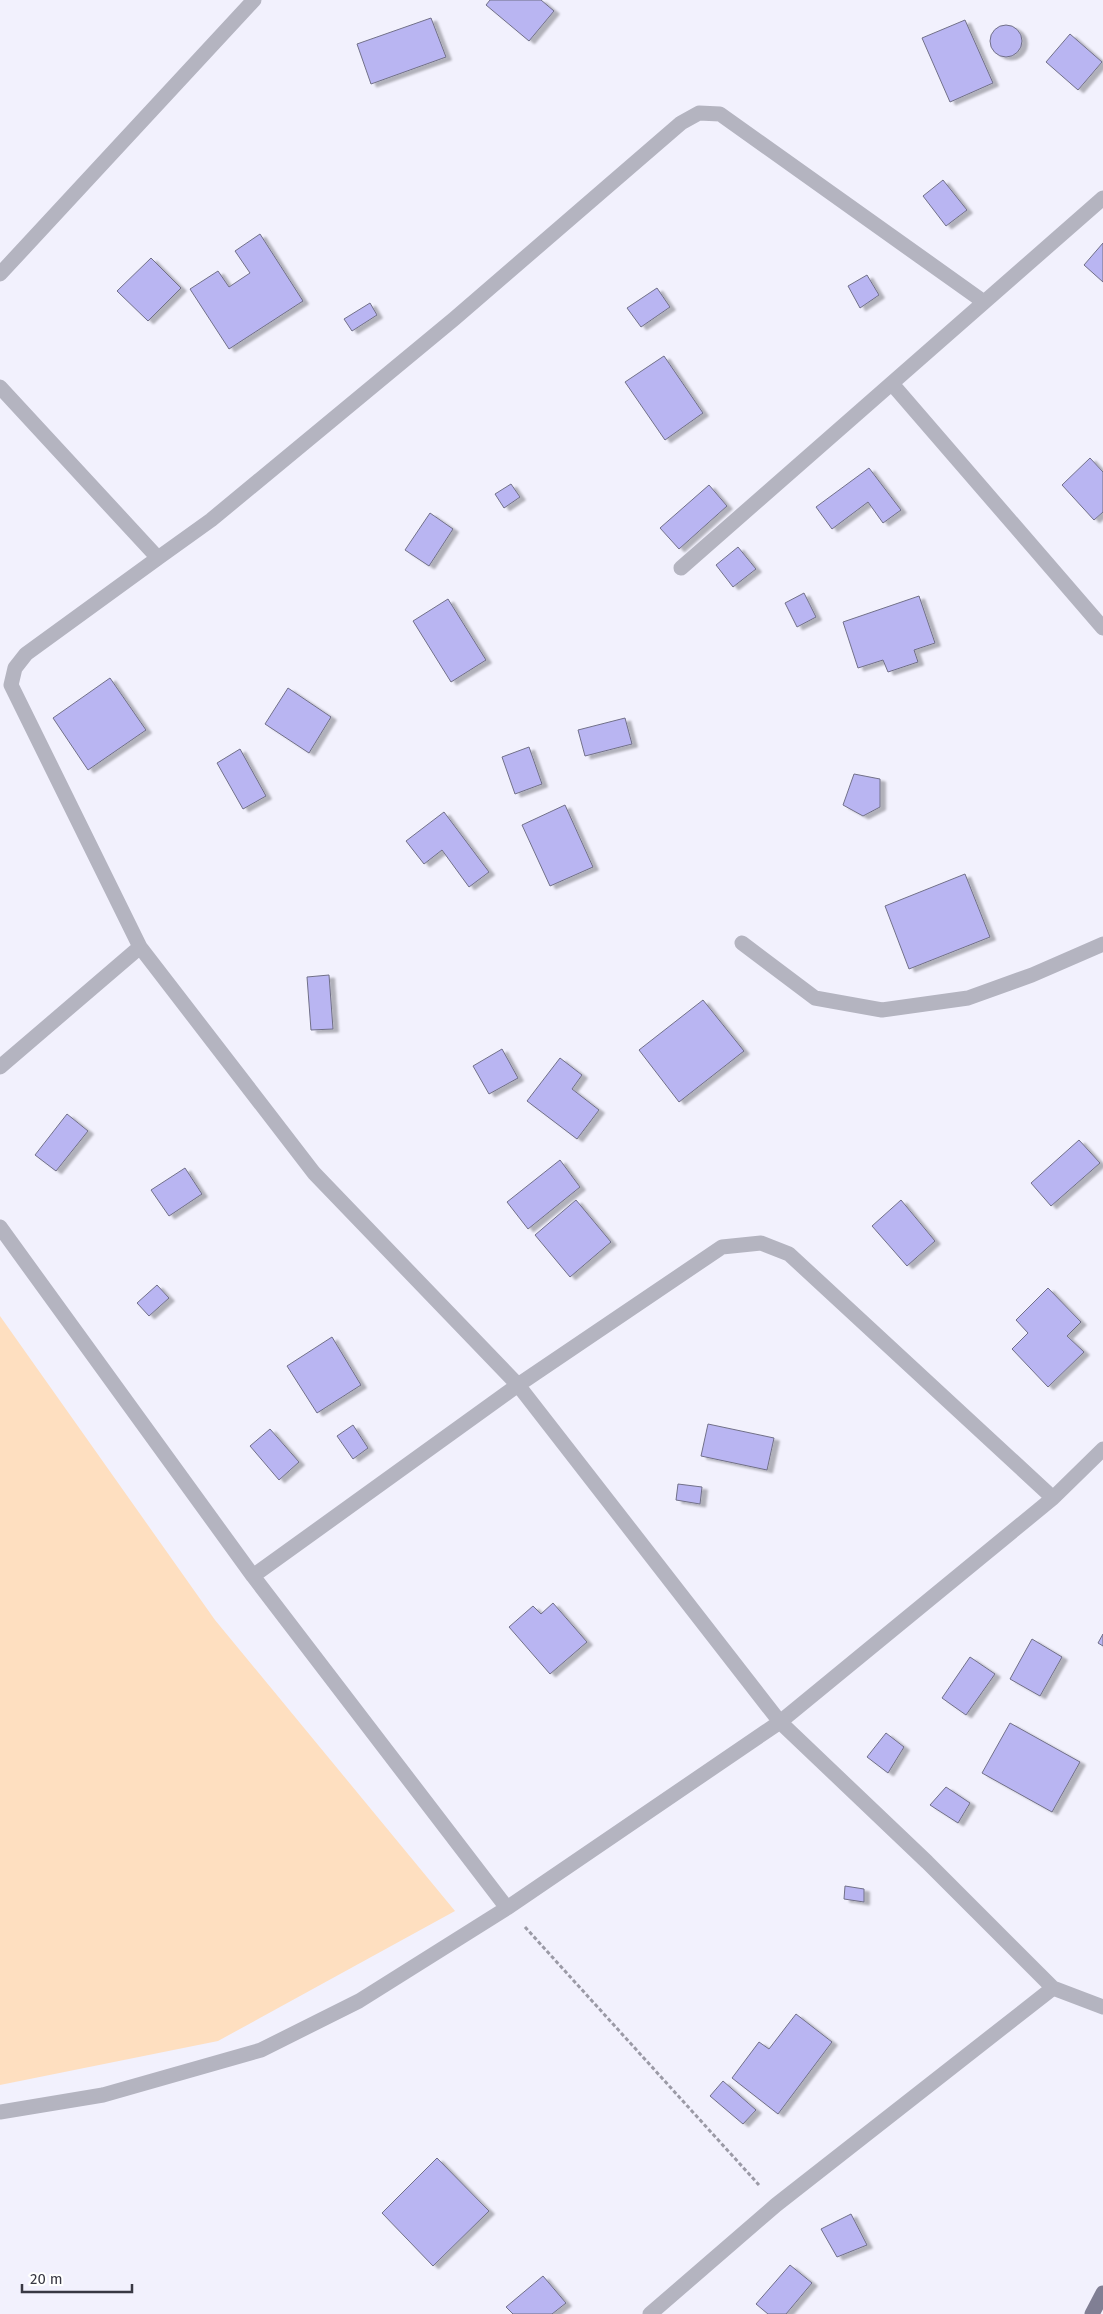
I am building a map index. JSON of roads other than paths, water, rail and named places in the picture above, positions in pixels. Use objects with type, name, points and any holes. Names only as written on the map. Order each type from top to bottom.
[{"type":"main road","points":[[1092,2314],[1103,2293]]},
{"type":"street","points":[[0,274],[254,0]]},
{"type":"street","points":[[984,302],[720,114],[699,113],[681,123],[454,319],[226,508],[26,654],[15,668],[12,685],[140,947],[314,1173],[518,1385],[780,1722],[1054,1988],[1103,2007]]},
{"type":"street","points":[[681,568],[1103,198]]},
{"type":"street","points":[[892,384],[1103,628]]},
{"type":"street","points":[[0,387],[158,558]]},
{"type":"street","points":[[742,943],[815,998],[882,1010],[968,998],[1032,975],[1103,944]]},
{"type":"street","points":[[0,1067],[140,947]]},
{"type":"street","points":[[0,1227],[253,1576],[507,1908]]},
{"type":"street","points":[[253,1576],[518,1385],[722,1246],[761,1243],[789,1254],[1053,1498]]},
{"type":"street","points":[[0,2112],[103,2095],[261,2050],[359,2001],[507,1908],[780,1722],[1053,1498],[1103,1449]]},
{"type":"street","points":[[650,2314],[776,2205],[1054,1988]]}]
